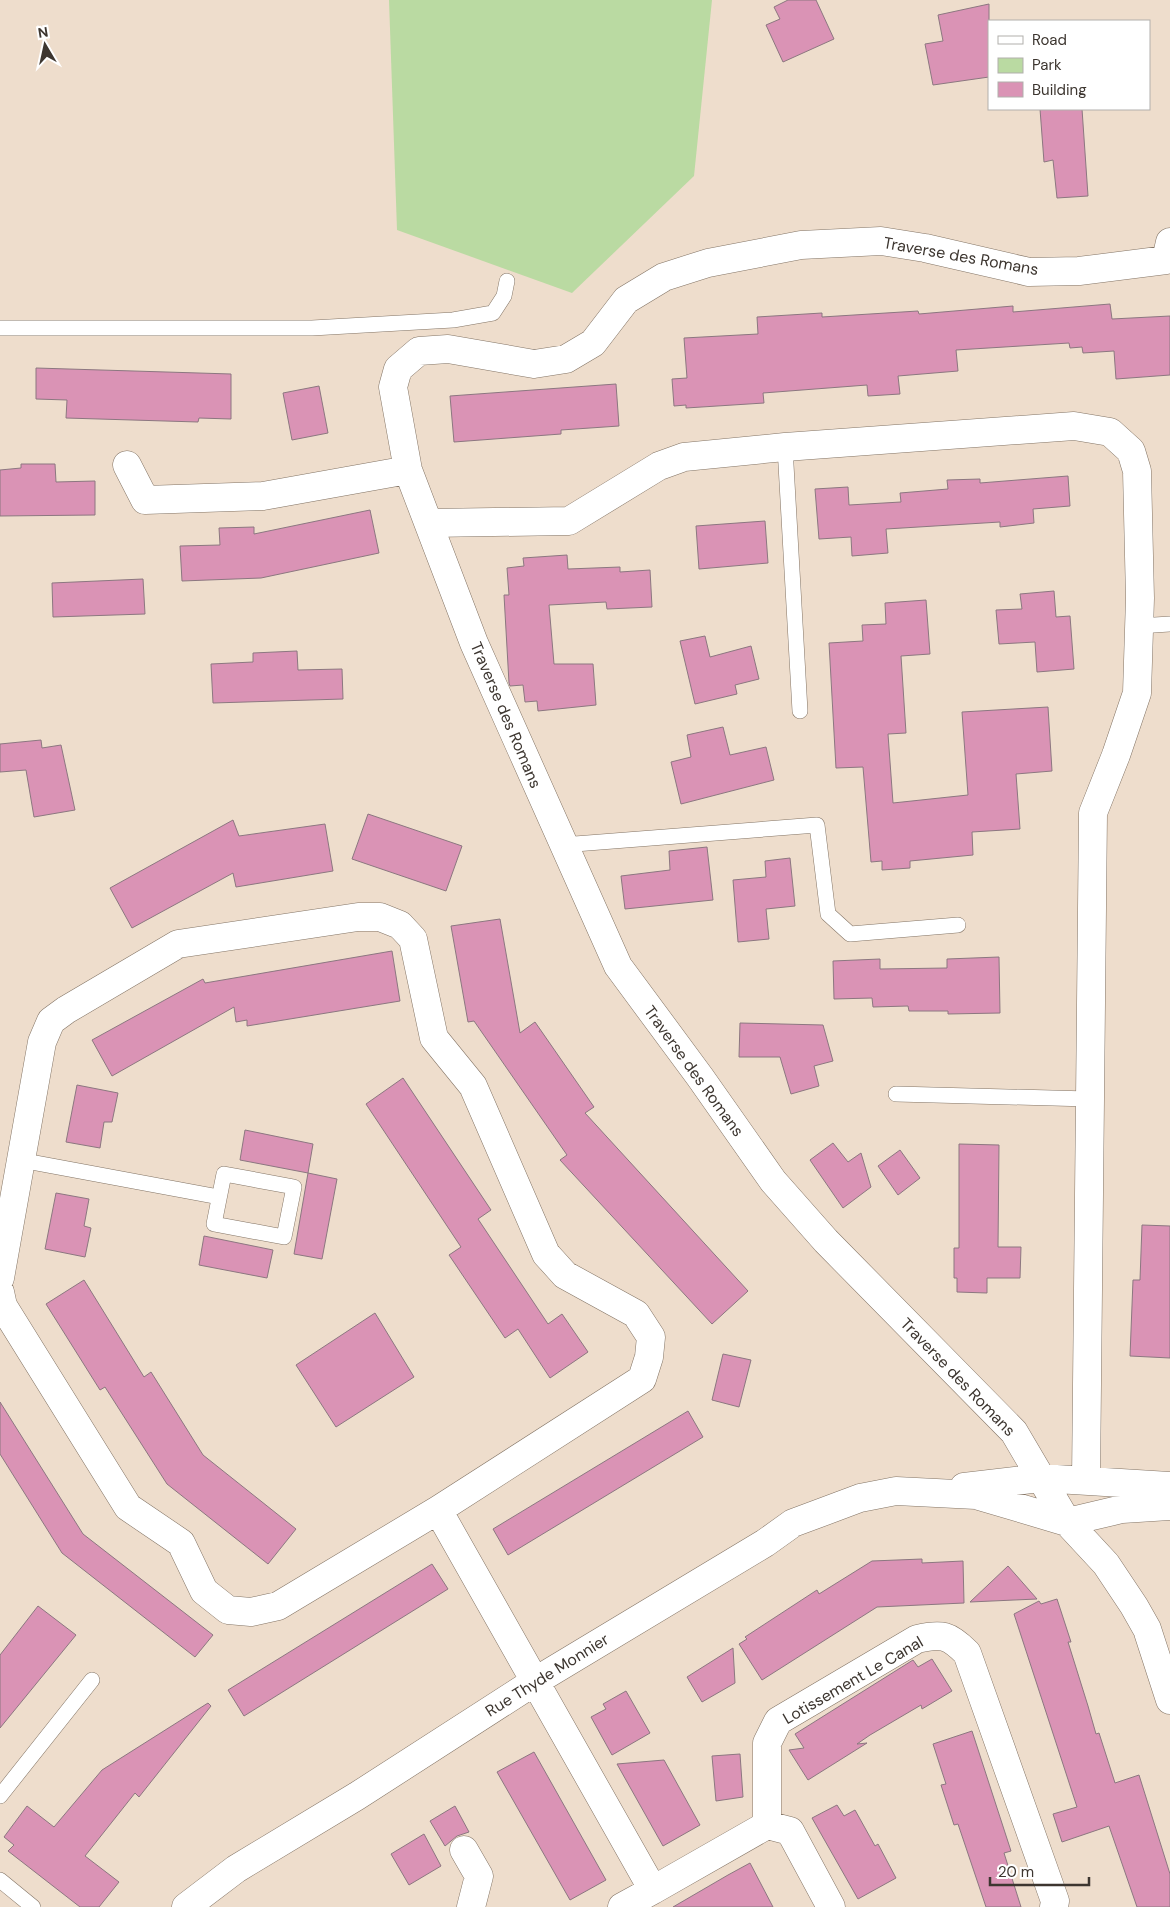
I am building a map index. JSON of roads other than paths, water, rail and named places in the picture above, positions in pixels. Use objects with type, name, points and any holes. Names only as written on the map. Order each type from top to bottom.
[{"type":"street","name":"Traverse des Romans","points":[[1170,242],[1166,260],[1079,271],[1029,272],[881,240],[801,246],[708,263],[664,277],[626,300],[593,343],[566,359],[534,364],[448,349],[419,351],[398,369],[393,387],[408,470],[430,523],[474,643],[618,966],[700,1077],[773,1181],[846,1262],[1014,1432],[1067,1522],[1106,1564],[1134,1606],[1147,1629],[1170,1700]]},
{"type":"street","points":[[430,523],[569,521],[660,466],[684,457],[785,446],[1074,426],[1110,432],[1131,450],[1137,471],[1139,626],[1137,693],[1116,755],[1093,813],[1086,1480]]},
{"type":"street","points":[[127,465],[145,500],[263,496],[408,470]]},
{"type":"street","points":[[0,1278],[10,1158],[42,1042],[51,1021],[66,1010],[178,944],[358,917],[380,917],[400,925],[413,939],[434,1038],[473,1086],[546,1254],[565,1275],[636,1314],[651,1337],[649,1356],[642,1379],[438,1510],[278,1606],[251,1612],[228,1610],[204,1591],[181,1543],[128,1507],[3,1306],[0,1292]]},
{"type":"street","name":"Rue Thyde Monnier","points":[[928,1491],[1040,1478],[1170,1486]]},
{"type":"street","name":"Rue Thyde Monnier","points":[[186,1907],[236,1869],[357,1796],[534,1682],[765,1543],[793,1523],[860,1498],[896,1491],[928,1491],[976,1496],[1067,1522]]},
{"type":"street","points":[[1067,1522],[1122,1509],[1170,1506]]},
{"type":"street","points":[[438,1510],[653,1890]]},
{"type":"street","name":"Lotissement Le Canal","points":[[767,1826],[766,1743],[778,1721],[917,1638],[935,1634],[953,1639],[967,1653],[1055,1901],[1054,1907]]},
{"type":"street","points":[[622,1907],[767,1826],[790,1831],[831,1907]]},
{"type":"street","points":[[464,1850],[479,1876],[471,1907]]},
{"type":"lane","points":[[0,328],[312,328],[453,320],[493,313],[504,296],[507,281]]},
{"type":"lane","points":[[785,446],[800,711]]},
{"type":"lane","points":[[1139,626],[1170,624]]},
{"type":"lane","points":[[562,844],[817,825],[828,914],[850,934],[958,925]]},
{"type":"lane","points":[[896,1094],[1089,1099]]},
{"type":"lane","points":[[10,1158],[219,1197]]},
{"type":"lane","points":[[224,1174],[294,1187],[284,1237],[214,1224],[219,1197],[224,1174]]},
{"type":"lane","points":[[0,1796],[92,1680]]},
{"type":"lane","points":[[0,1880],[33,1907]]}]
